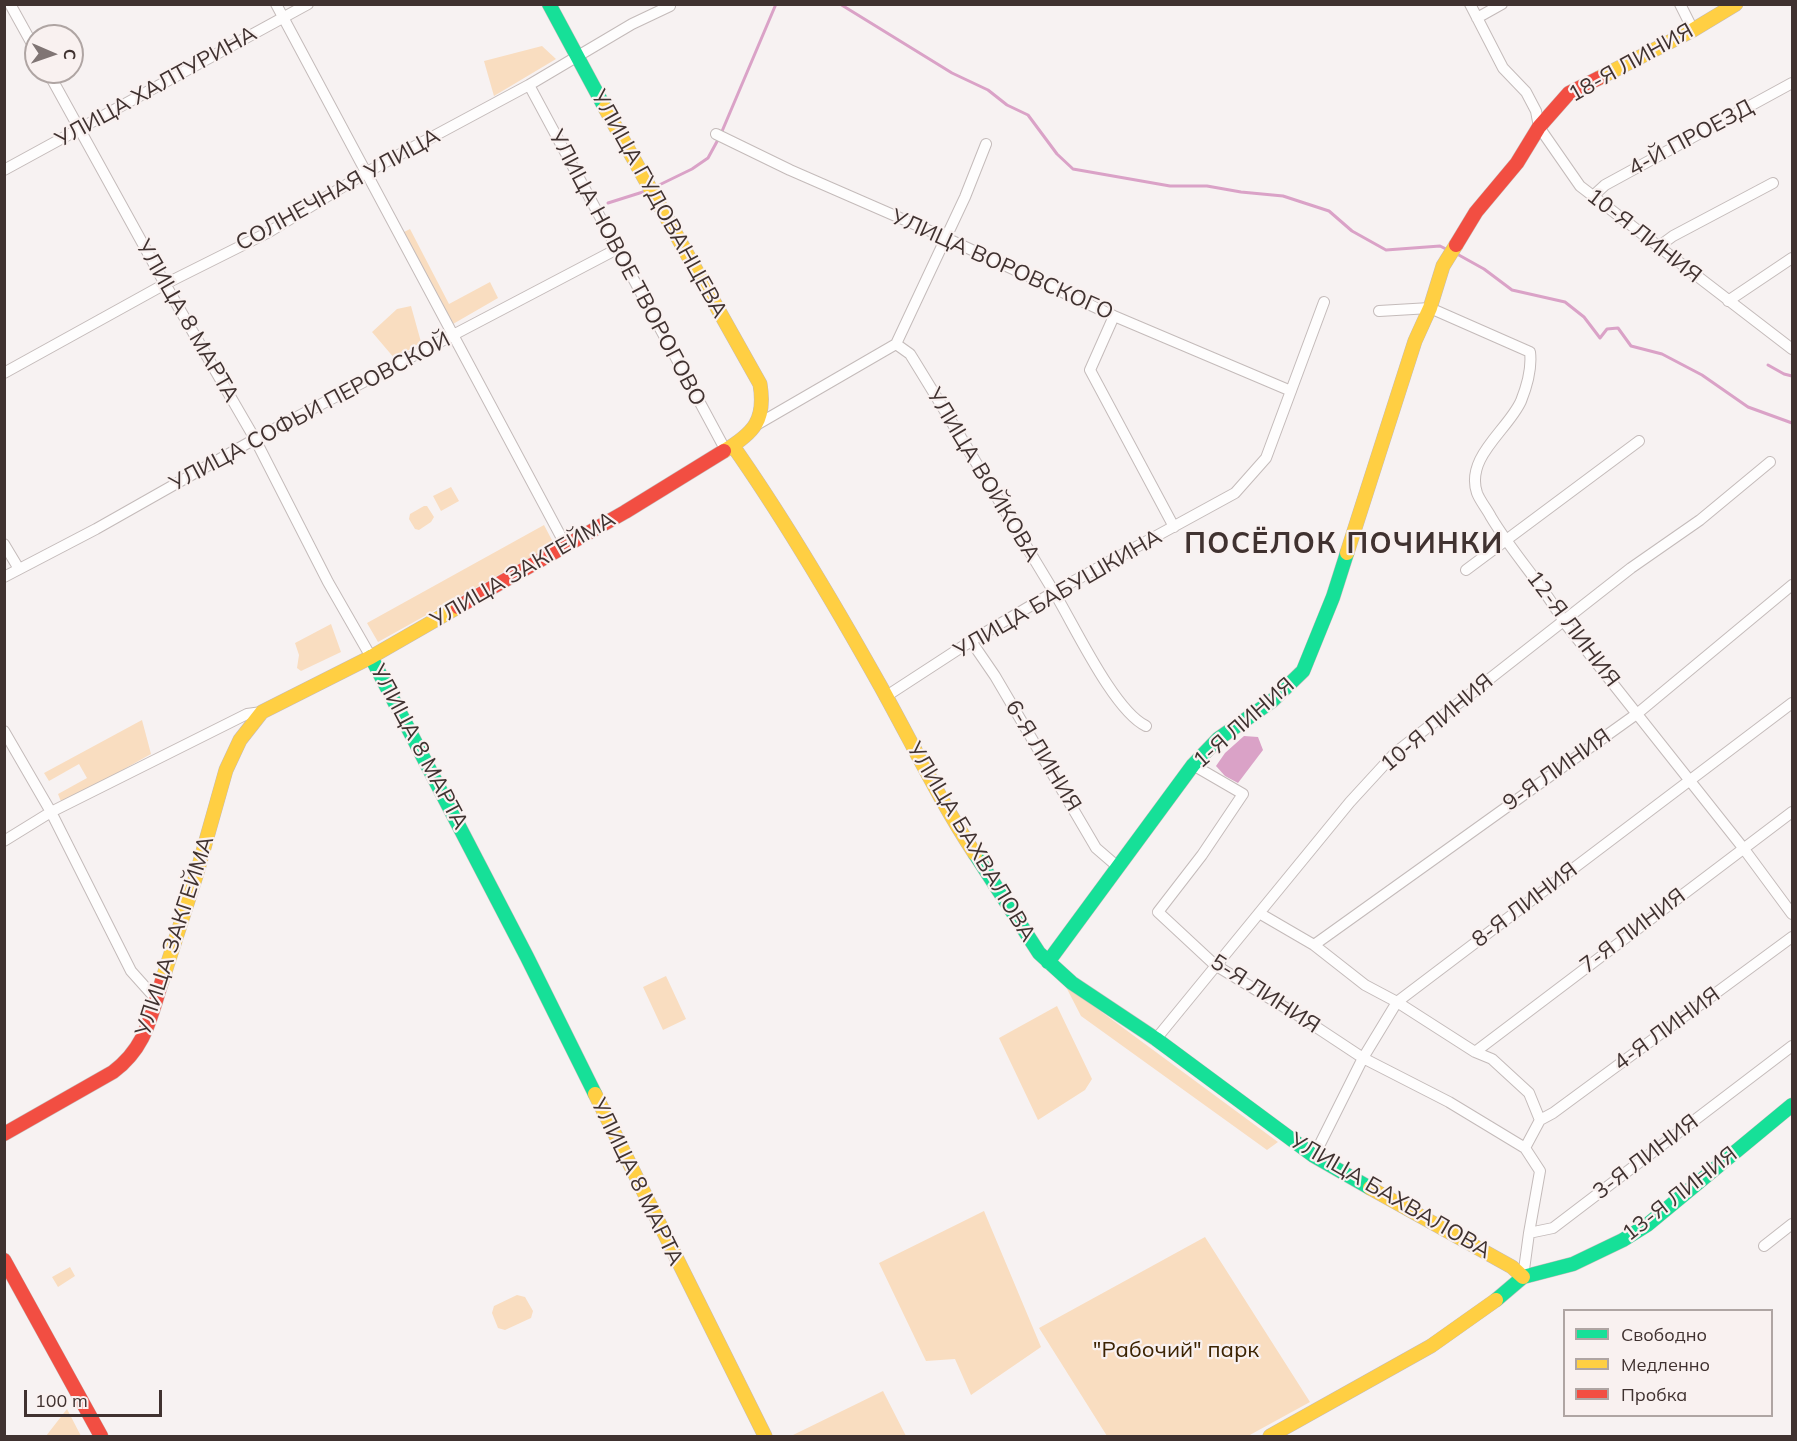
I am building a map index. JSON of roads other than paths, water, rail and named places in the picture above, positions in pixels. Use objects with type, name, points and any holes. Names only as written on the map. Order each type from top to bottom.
[{"type":"street","points":[[10,4],[24,29]]},
{"type":"street","points":[[276,4],[566,546]]},
{"type":"street","name":"УЛИЦА ХАЛТУРИНА","points":[[4,170],[308,4]]},
{"type":"street","name":"УЛИЦА ГУДОВАНЦЕВА","points":[[549,4],[760,384],[764,405],[758,424]]},
{"type":"street","name":"10-Я ЛИНИЯ","points":[[1470,4],[1503,68],[1526,92],[1536,111],[1539,127],[1580,186],[1792,349]]},
{"type":"street","points":[[1477,18],[1502,4]]},
{"type":"street","points":[[1680,4],[1693,30]]},
{"type":"street","name":"18-Я ЛИНИЯ","points":[[1517,163],[1539,127],[1569,93],[1693,30],[1736,4]]},
{"type":"street","name":"СОЛНЕЧНАЯ УЛИЦА","points":[[4,373],[165,284],[269,231],[367,172],[529,85],[632,24],[670,6]]},
{"type":"street","name":"4-Й ПРОЕЗД","points":[[1592,197],[1605,185],[1792,83]]},
{"type":"street","name":"УЛИЦА 8 МАРТА","points":[[55,84],[165,284],[255,439],[328,582],[371,657],[523,950],[765,1437]]},
{"type":"street","name":"УЛИЦА НОВОЕ ТВОРОГОВО","points":[[529,85],[617,249],[729,449]]},
{"type":"street","name":"УЛИЦА ВОРОВСКОГО","points":[[716,134],[790,170],[946,238],[1114,316],[1291,391]]},
{"type":"street","points":[[758,424],[896,344],[946,238],[986,144]]},
{"type":"street","name":"1-Я ЛИНИЯ","points":[[1048,962],[1193,765],[1218,740],[1272,701],[1303,671],[1333,597],[1398,390],[1415,341],[1430,308],[1443,266],[1476,212],[1517,163]]},
{"type":"street","points":[[1658,247],[1673,236],[1773,183]]},
{"type":"street","name":"УЛИЦА СОФЬИ ПЕРОВСКОЙ","points":[[4,577],[96,529],[255,439],[617,249]]},
{"type":"street","points":[[1728,301],[1792,258]]},
{"type":"street","name":"УЛИЦА БАБУШКИНА","points":[[885,697],[1054,592],[1235,493],[1266,458],[1324,302]]},
{"type":"street","points":[[1379,311],[1430,308]]},
{"type":"street","name":"12-Я ЛИНИЯ","points":[[1430,308],[1530,352],[1531,364],[1520,402],[1479,463],[1474,479],[1478,494],[1506,541],[1552,601],[1564,622],[1638,713],[1792,914]]},
{"type":"street","points":[[1114,316],[1090,370],[1174,527]]},
{"type":"street","name":"УЛИЦА ВОЙКОВА","points":[[896,344],[910,354],[1118,699],[1135,721],[1146,726]]},
{"type":"street","name":"УЛИЦА ЗАКГЕЙМА","points":[[4,840],[51,812],[247,714],[262,712],[371,657],[566,546],[729,449],[758,424]]},
{"type":"street","points":[[1466,570],[1639,441]]},
{"type":"street","name":"УЛИЦА БАХВАЛОВА","points":[[729,449],[764,490],[885,697],[959,830],[1039,953],[1072,983],[1156,1039],[1314,1156],[1512,1267],[1523,1276]]},
{"type":"street","name":"10-Я ЛИНИЯ","points":[[1156,1039],[1350,802],[1395,753],[1631,568],[1700,520],[1770,462]]},
{"type":"street","points":[[4,544],[19,569]]},
{"type":"street","name":"9-Я ЛИНИЯ","points":[[1314,945],[1638,713],[1792,585]]},
{"type":"street","name":"6-Я ЛИНИЯ","points":[[972,641],[1007,695],[1096,848],[1118,867]]},
{"type":"street","name":"8-Я ЛИНИЯ","points":[[1314,1156],[1363,1058],[1397,1002],[1792,703]]},
{"type":"street","name":"УЛИЦА ЗАКГЕЙМА","points":[[4,1134],[113,1072],[128,1061],[143,1039],[196,876],[226,770],[240,740],[262,712]]},
{"type":"street","points":[[4,731],[51,812],[131,971],[156,999]]},
{"type":"street","name":"5-Я ЛИНИЯ","points":[[1193,765],[1243,794],[1202,855],[1158,912],[1215,965],[1363,1058],[1449,1102],[1525,1148]]},
{"type":"street","name":"7-Я ЛИНИЯ","points":[[1475,1052],[1792,812]]},
{"type":"street","points":[[1259,913],[1314,945],[1365,985],[1397,1002],[1475,1052],[1492,1059],[1529,1093],[1540,1120],[1525,1148],[1540,1171],[1523,1276],[1499,1298],[1431,1346],[1270,1437]]},
{"type":"street","name":"4-Я ЛИНИЯ","points":[[1540,1120],[1563,1106],[1792,937]]},
{"type":"street","name":"3-Я ЛИНИЯ","points":[[1529,1233],[1553,1228],[1792,1046]]},
{"type":"street","name":"13-Я ЛИНИЯ","points":[[1523,1276],[1573,1264],[1623,1240],[1647,1225],[1792,1105]]},
{"type":"street","points":[[1764,1246],[1792,1224]]},
{"type":"street","points":[[4,1260],[101,1437]]},
{"type":"waterway","points":[[655,187],[692,169],[708,158],[720,136],[776,4]]},
{"type":"waterway","points":[[840,4],[952,73],[988,90],[1007,105],[1028,115],[1057,154],[1073,169],[1170,186],[1207,186],[1283,196],[1329,211],[1352,231],[1386,250],[1440,246],[1448,250]]},
{"type":"waterway","points":[[608,203],[646,191]]},
{"type":"waterway","points":[[1457,254],[1484,269],[1512,290],[1565,302],[1584,317],[1600,338],[1607,329],[1618,328],[1631,346],[1662,354],[1702,375],[1748,407],[1792,423]]},
{"type":"waterway","points":[[1768,365],[1792,376]]},
{"type":"district","name":"ПОСЁЛОК ПОЧИНКИ","points":[[1344,545]]},
{"type":"park label","name":"\"Рабочий\" парк","points":[[1176,1350]]}]
